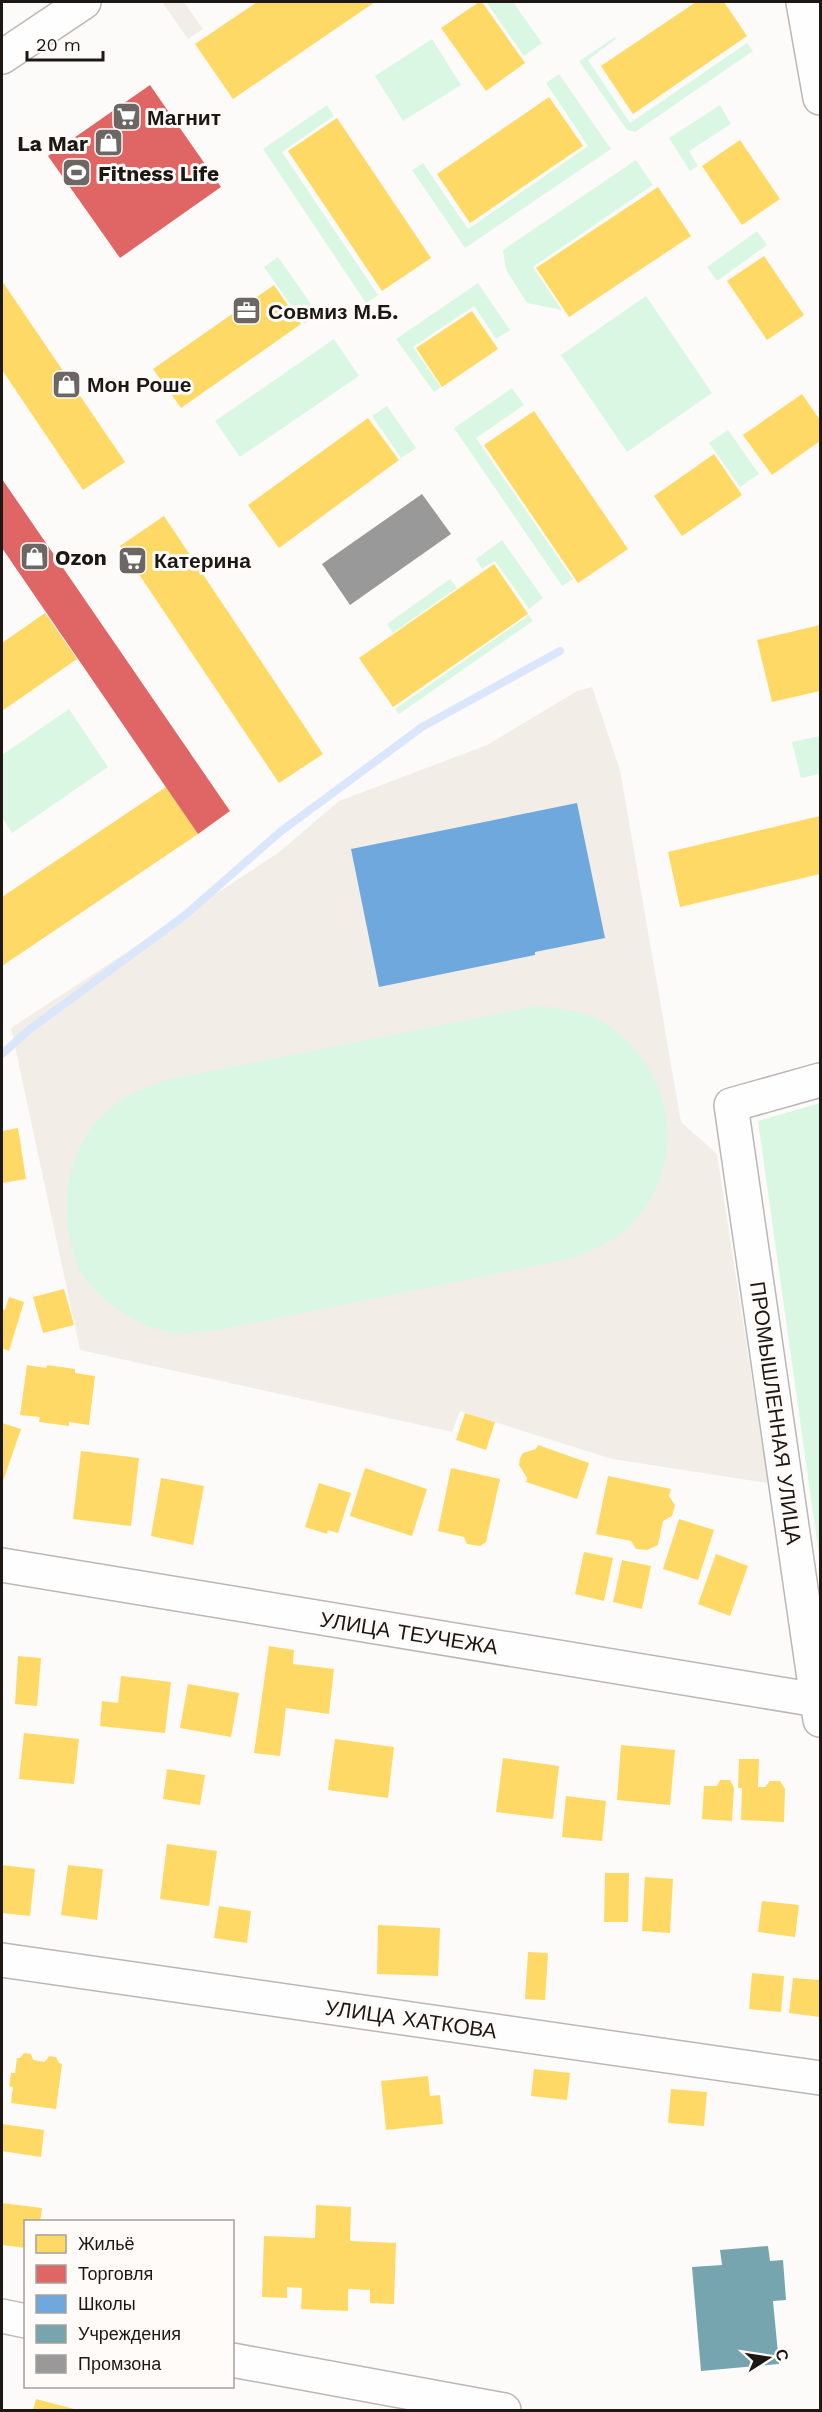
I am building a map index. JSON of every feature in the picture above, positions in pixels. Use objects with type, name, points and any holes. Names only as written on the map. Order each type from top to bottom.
[{"type":"street","points":[[2,57],[84,2]]},
{"type":"street","points":[[803,2],[820,98]]},
{"type":"street","name":"ПРОМЫШЛЕННАЯ УЛИЦА","points":[[819,1711],[731,1105],[820,1080]]},
{"type":"street","name":"УЛИЦА ТЕУЧЕЖА","points":[[2,1565],[819,1711]]},
{"type":"street","name":"УЛИЦА ХАТКОВА","points":[[2,1960],[820,2078]]},
{"type":"street","points":[[2,2316],[24,2321]]},
{"type":"street","points":[[234,2360],[504,2410]]},
{"type":"shaded area","points":[[162,2],[184,2],[203,29],[188,39]]},
{"type":"shaded area","points":[[592,687],[620,770],[681,1122],[717,1154],[768,1483],[612,1459],[460,1411],[452,1432],[80,1350],[11,1028],[278,853],[339,801],[487,745],[577,691]]},
{"type":"green space","points":[[486,2],[513,2],[542,43],[524,56]]},
{"type":"green space","points":[[615,37],[616,39],[588,60],[630,123],[747,43],[753,51],[635,132],[627,130],[579,61]]},
{"type":"green space","points":[[432,39],[461,85],[403,121],[375,76]]},
{"type":"green space","points":[[559,74],[611,149],[465,248],[412,170],[423,163],[468,229],[588,146],[546,83]]},
{"type":"green space","points":[[327,105],[334,116],[282,152],[378,295],[366,303],[263,149]]},
{"type":"green space","points":[[720,105],[731,124],[689,151],[698,166],[690,171],[669,138]]},
{"type":"green space","points":[[636,160],[653,185],[533,267],[562,310],[527,303],[506,270],[503,250]]},
{"type":"green space","points":[[757,231],[767,245],[717,281],[707,267]]},
{"type":"green space","points":[[278,257],[318,314],[304,324],[264,267]]},
{"type":"green space","points":[[478,283],[510,330],[496,339],[474,306],[413,347],[441,387],[434,392],[396,339]]},
{"type":"green space","points":[[646,296],[712,393],[627,452],[561,355]]},
{"type":"green space","points":[[334,339],[359,376],[240,457],[215,421]]},
{"type":"green space","points":[[512,388],[524,405],[476,438],[573,579],[562,586],[454,428]]},
{"type":"green space","points":[[387,406],[416,448],[401,458],[372,416]]},
{"type":"green space","points":[[728,430],[759,474],[740,487],[709,443]]},
{"type":"green space","points":[[502,540],[543,598],[529,609],[495,561],[482,569],[476,559]]},
{"type":"green space","points":[[450,579],[457,588],[393,633],[387,624]]},
{"type":"green space","points":[[529,615],[533,621],[399,714],[395,709]]},
{"type":"green space","points":[[69,709],[108,767],[12,833],[2,817],[2,755]]},
{"type":"green space","points":[[820,736],[820,774],[801,778],[792,742]]},
{"type":"green space","points":[[537,1006],[580,1012],[603,1022],[628,1042],[647,1065],[660,1091],[667,1118],[667,1147],[661,1175],[649,1202],[623,1233],[609,1242],[569,1259],[219,1330],[192,1333],[164,1331],[135,1320],[101,1296],[82,1275],[74,1257],[69,1233],[67,1198],[69,1180],[80,1147],[89,1132],[100,1118],[125,1097],[166,1080]]},
{"type":"green space","points":[[820,1103],[820,1563],[758,1121]]},
{"type":"building: Жильё","points":[[257,2],[375,2],[233,99],[195,44]]},
{"type":"building: Жильё","points":[[482,2],[525,63],[486,91],[441,28]]},
{"type":"building: Жильё","points":[[696,2],[724,2],[747,36],[633,114],[601,66]]},
{"type":"building: Жильё","points":[[549,97],[583,146],[470,223],[437,174]]},
{"type":"building: Жильё","points":[[337,118],[431,258],[382,291],[288,151]]},
{"type":"building: Жильё","points":[[740,140],[780,199],[742,225],[702,166]]},
{"type":"building: Жильё","points":[[658,187],[691,236],[569,317],[536,268]]},
{"type":"building: Жильё","points":[[764,256],[804,315],[767,340],[727,281]]},
{"type":"building: Жильё","points":[[2,281],[125,462],[83,490],[2,370]]},
{"type":"building: Жильё","points":[[274,285],[301,324],[181,408],[153,369]]},
{"type":"building: Жильё","points":[[472,311],[498,349],[442,387],[416,348]]},
{"type":"building: Жильё","points":[[802,394],[820,420],[820,441],[772,475],[743,435]]},
{"type":"building: Жильё","points":[[534,411],[628,549],[578,583],[484,445]]},
{"type":"building: Жильё","points":[[368,418],[399,460],[279,548],[248,505]]},
{"type":"building: Жильё","points":[[714,454],[742,495],[682,536],[654,496]]},
{"type":"building: Жильё","points":[[164,516],[323,754],[279,783],[120,546]]},
{"type":"building: Жильё","points":[[494,564],[528,614],[393,707],[359,658]]},
{"type":"building: Жильё","points":[[45,613],[77,659],[2,711],[2,643]]},
{"type":"building: Жильё","points":[[820,625],[820,691],[772,702],[757,640]]},
{"type":"building: Жильё","points":[[166,787],[198,834],[2,966],[2,897]]},
{"type":"building: Жильё","points":[[820,816],[820,874],[680,907],[668,852]]},
{"type":"building: Жильё","points":[[18,1128],[26,1179],[2,1183],[2,1131]]},
{"type":"building: Жильё","points":[[64,1289],[74,1325],[43,1333],[33,1297]]},
{"type":"building: Жильё","points":[[9,1297],[24,1302],[9,1351],[2,1348],[2,1309],[5,1310]]},
{"type":"building: Жильё","points":[[27,1365],[75,1369],[75,1373],[95,1376],[89,1425],[69,1422],[69,1426],[39,1422],[40,1417],[20,1415]]},
{"type":"building: Жильё","points":[[465,1413],[495,1422],[486,1450],[456,1440]]},
{"type":"building: Жильё","points":[[2,1423],[21,1429],[2,1484]]},
{"type":"building: Жильё","points":[[538,1445],[589,1463],[577,1499],[526,1482],[527,1478],[519,1465],[520,1458],[523,1453],[536,1449]]},
{"type":"building: Жильё","points":[[81,1451],[139,1458],[131,1526],[73,1519]]},
{"type":"building: Жильё","points":[[365,1468],[427,1489],[412,1536],[350,1516]]},
{"type":"building: Жильё","points":[[451,1468],[500,1479],[486,1542],[480,1546],[467,1544],[464,1537],[438,1531]]},
{"type":"building: Жильё","points":[[608,1476],[671,1489],[669,1496],[675,1505],[672,1516],[663,1521],[658,1545],[647,1550],[636,1549],[631,1541],[596,1534]]},
{"type":"building: Жильё","points":[[161,1478],[204,1486],[193,1545],[151,1536]]},
{"type":"building: Жильё","points":[[319,1483],[351,1493],[338,1533],[328,1530],[327,1534],[305,1527]]},
{"type":"building: Жильё","points":[[679,1519],[714,1530],[698,1580],[663,1569]]},
{"type":"building: Жильё","points":[[584,1552],[613,1558],[604,1601],[575,1594]]},
{"type":"building: Жильё","points":[[716,1554],[748,1566],[730,1616],[698,1604]]},
{"type":"building: Жильё","points":[[622,1560],[651,1566],[642,1609],[613,1602]]},
{"type":"building: Жильё","points":[[269,1646],[294,1650],[293,1664],[334,1669],[329,1714],[286,1708],[280,1756],[254,1753]]},
{"type":"building: Жильё","points":[[18,1656],[41,1658],[37,1706],[15,1704]]},
{"type":"building: Жильё","points":[[121,1676],[171,1682],[165,1733],[100,1726],[102,1701],[118,1703]]},
{"type":"building: Жильё","points":[[188,1684],[239,1693],[231,1737],[180,1728]]},
{"type":"building: Жильё","points":[[24,1733],[79,1739],[74,1784],[19,1779]]},
{"type":"building: Жильё","points":[[335,1739],[394,1747],[388,1798],[328,1790]]},
{"type":"building: Жильё","points":[[621,1745],[675,1750],[670,1805],[617,1800]]},
{"type":"building: Жильё","points":[[503,1758],[559,1766],[553,1819],[496,1812]]},
{"type":"building: Жильё","points":[[739,1759],[759,1759],[758,1787],[765,1787],[770,1781],[780,1781],[785,1789],[784,1822],[741,1820],[742,1788],[738,1788]]},
{"type":"building: Жильё","points":[[167,1769],[205,1775],[200,1805],[163,1799]]},
{"type":"building: Жильё","points":[[720,1780],[730,1780],[734,1788],[732,1821],[702,1819],[704,1786],[717,1786]]},
{"type":"building: Жильё","points":[[566,1796],[606,1801],[602,1841],[562,1837]]},
{"type":"building: Жильё","points":[[167,1844],[217,1851],[209,1906],[160,1899]]},
{"type":"building: Жильё","points":[[2,1865],[35,1869],[30,1916],[2,1913]]},
{"type":"building: Жильё","points":[[68,1865],[103,1869],[97,1920],[61,1915]]},
{"type":"building: Жильё","points":[[605,1873],[629,1873],[628,1922],[604,1922]]},
{"type":"building: Жильё","points":[[645,1877],[673,1879],[670,1933],[642,1931]]},
{"type":"building: Жильё","points":[[762,1901],[799,1905],[795,1937],[758,1932]]},
{"type":"building: Жильё","points":[[219,1906],[251,1911],[247,1943],[214,1938]]},
{"type":"building: Жильё","points":[[378,1925],[440,1928],[438,1976],[377,1974]]},
{"type":"building: Жильё","points":[[528,1952],[548,1953],[545,2000],[525,1999]]},
{"type":"building: Жильё","points":[[752,1973],[784,1976],[781,2012],[749,2009]]},
{"type":"building: Жильё","points":[[793,1978],[820,1980],[820,2017],[789,2013]]},
{"type":"building: Жильё","points":[[24,2053],[31,2054],[33,2060],[45,2062],[49,2056],[56,2057],[62,2064],[56,2109],[11,2103],[13,2087],[9,2086],[11,2073],[15,2073],[17,2058]]},
{"type":"building: Жильё","points":[[534,2069],[570,2073],[567,2100],[531,2096]]},
{"type":"building: Жильё","points":[[428,2076],[430,2096],[440,2095],[443,2124],[386,2130],[381,2081]]},
{"type":"building: Жильё","points":[[671,2089],[707,2092],[704,2126],[668,2123]]},
{"type":"building: Жильё","points":[[2,2124],[44,2130],[41,2157],[2,2151]]},
{"type":"building: Жильё","points":[[2,2203],[42,2208],[40,2220],[24,2220],[24,2248],[2,2245]]},
{"type":"building: Жильё","points":[[316,2205],[351,2207],[350,2241],[396,2243],[394,2304],[370,2303],[370,2290],[348,2289],[348,2311],[301,2309],[302,2288],[287,2287],[287,2298],[262,2297],[264,2236],[315,2238]]},
{"type":"building: Жильё","points":[[36,2399],[78,2410],[33,2410]]},
{"type":"building: Торговля","points":[[150,85],[221,187],[120,258],[48,156]]},
{"type":"building: Торговля","points":[[2,479],[230,811],[198,834],[2,548]]},
{"type":"building: Школы","points":[[577,803],[605,938],[379,987],[351,849]]},
{"type":"building: Учреждения","points":[[768,2246],[770,2261],[783,2260],[786,2300],[773,2301],[779,2364],[701,2371],[692,2267],[722,2265],[720,2250]]},
{"type":"building: Промзона","points":[[422,494],[451,534],[350,605],[322,564]]},
{"type":"waterway","points":[[2,1054],[30,1029],[184,916],[280,832],[422,727],[560,651]]},
{"type":"place","name":"Магнит","points":[[126,117]]},
{"type":"place","name":"La Mar","points":[[109,143]]},
{"type":"place","name":"Fitness Life","points":[[77,173]]},
{"type":"place","name":"Совмиз М.Б.","points":[[247,311]]},
{"type":"place","name":"Мон Роше","points":[[66,384]]},
{"type":"place","name":"Ozon","points":[[34,557]]},
{"type":"place","name":"Катерина","points":[[133,560]]}]
